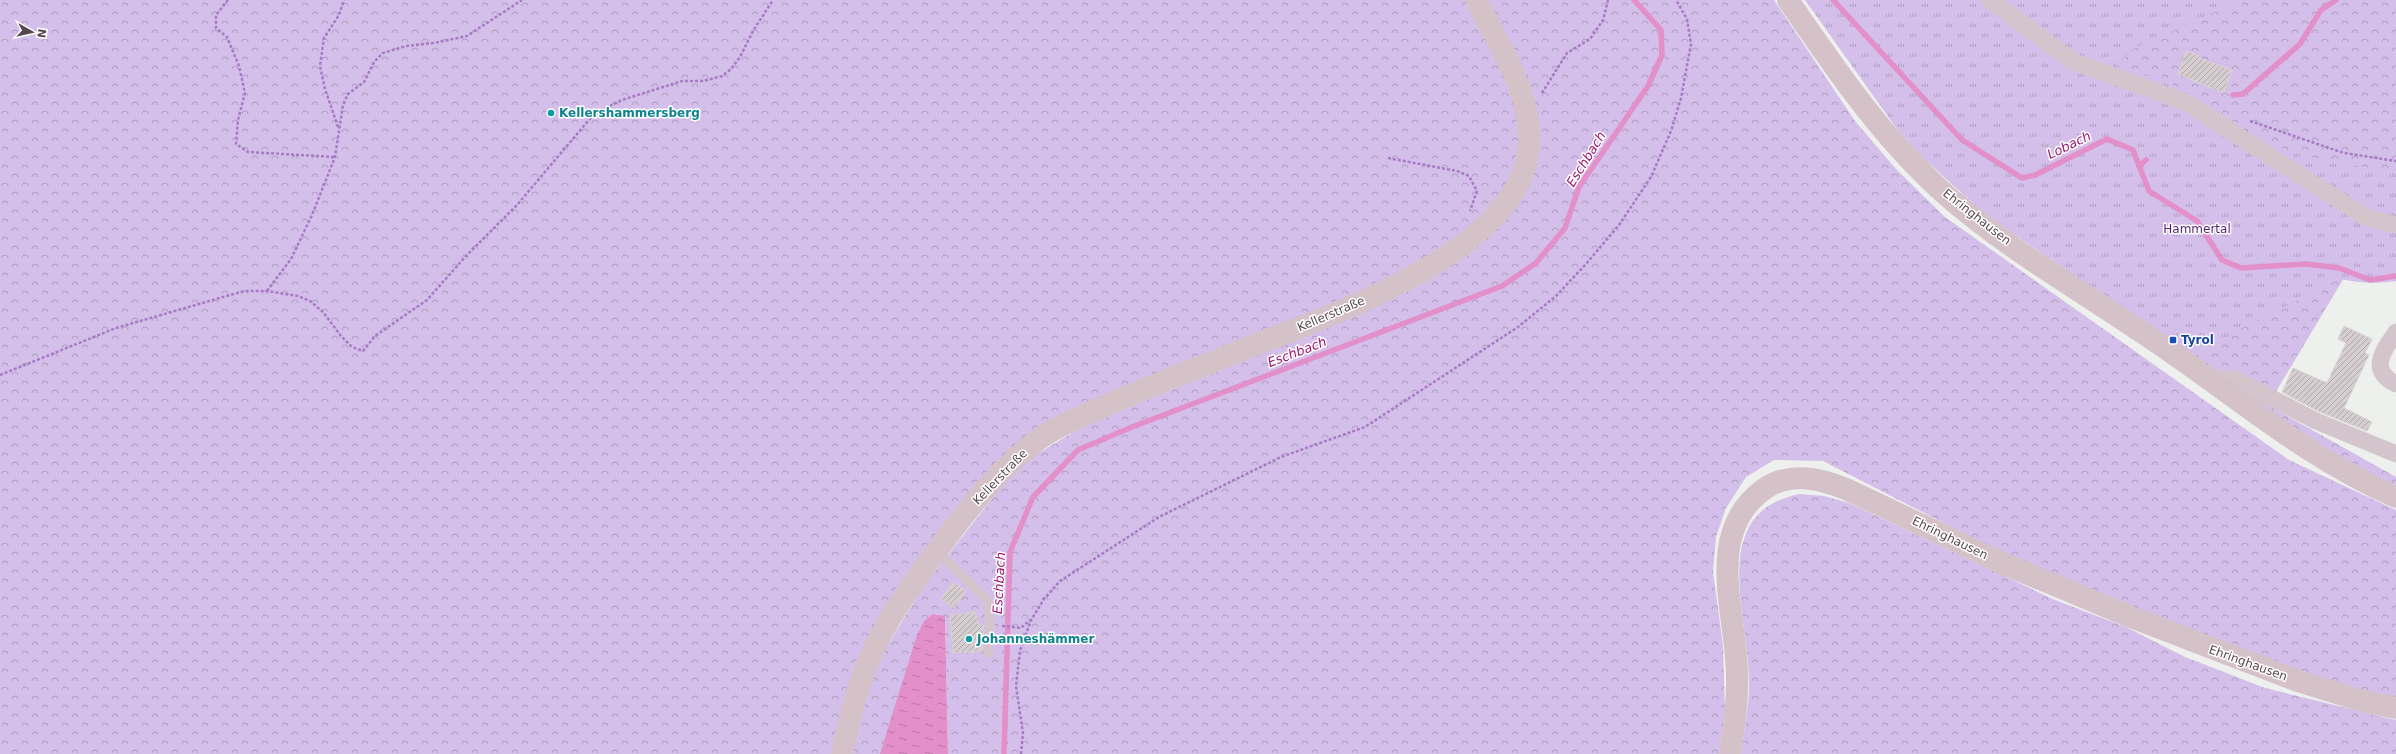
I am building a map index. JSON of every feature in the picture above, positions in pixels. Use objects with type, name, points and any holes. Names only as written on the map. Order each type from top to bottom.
[{"type":"main road","name":"Kellerstraße","points":[[842,754],[856,695],[874,648],[902,599],[936,551],[962,518],[1011,462],[1034,443],[1063,425],[1108,404],[1345,309],[1426,268],[1463,245],[1485,225],[1505,202],[1523,172],[1528,153],[1529,131],[1516,82],[1476,0]]},
{"type":"main road","name":"Ehringhausen","points":[[1788,0],[1872,119],[1894,144],[1946,195],[2000,237],[2209,378],[2329,464],[2396,497]]},
{"type":"main road","name":"Ehringhausen","points":[[1730,754],[1737,672],[1728,584],[1728,555],[1732,534],[1743,510],[1757,494],[1778,481],[1796,478],[1822,480],[1839,486],[2004,564],[2237,659],[2334,693],[2396,708]]},
{"type":"street","points":[[1990,0],[2074,62],[2185,102],[2367,218],[2396,225]]},
{"type":"street","points":[[2396,332],[2380,354],[2380,370],[2389,380],[2396,384]]},
{"type":"street","points":[[2209,378],[2235,379],[2316,421],[2396,454]]},
{"type":"lane","points":[[936,551],[988,602],[990,623],[988,654]]},
{"type":"path","points":[[228,0],[216,15],[216,28],[228,37],[239,66],[245,93],[238,120],[236,144],[248,152],[335,157]]},
{"type":"path","points":[[338,127],[325,89],[320,66],[324,38],[339,15],[344,0]]},
{"type":"path","points":[[267,291],[291,259],[335,157],[342,104],[348,94],[364,82],[374,62],[383,53],[406,46],[434,43],[467,36],[522,0]]},
{"type":"path","points":[[0,375],[116,328],[244,291],[267,291],[298,296],[310,301],[323,312],[352,347],[363,352],[375,336],[427,300],[471,251],[522,200],[594,114],[622,100],[682,82],[703,81],[722,76],[731,69],[740,57],[753,30],[773,0]]},
{"type":"path","points":[[1538,100],[1567,53],[1590,39],[1603,20],[1608,0]]},
{"type":"path","points":[[1021,754],[1022,733],[1016,678],[1020,651],[1031,620],[1044,599],[1060,581],[1159,517],[1281,457],[1365,427],[1482,352],[1556,296],[1619,224],[1651,178],[1663,152],[1681,98],[1691,44],[1687,19],[1676,0]]},
{"type":"path","points":[[2244,119],[2344,153],[2396,161]]},
{"type":"path","points":[[1388,158],[1458,171],[1469,176],[1477,192],[1469,213]]},
{"type":"path","points":[[990,623],[1021,628],[1031,620]]},
{"type":"green space","points":[[0,0],[1466,0],[1493,50],[1518,114],[1520,151],[1504,191],[1481,218],[1447,246],[1349,298],[1101,398],[951,519],[833,754],[0,754]]},
{"type":"green space","points":[[1485,0],[1774,0],[1855,121],[1896,169],[1945,217],[2289,460],[2396,510],[2396,699],[2346,687],[2233,648],[1996,550],[1823,461],[1774,460],[1746,477],[1726,508],[1716,537],[1713,572],[1723,646],[1725,711],[1719,754],[948,754],[945,616],[933,614],[897,705],[880,754],[852,754],[861,711],[879,660],[922,588],[1006,481],[1029,459],[1080,428],[1421,284],[1470,252],[1502,222],[1518,199],[1536,158]]},
{"type":"green space","name":"Hammertal","points":[[1805,0],[2396,0],[2396,228],[2372,231],[2268,405],[2396,477],[2396,486],[2353,466],[2265,408],[1984,213],[1922,157]]},
{"type":"green space","name":"Hammertal","points":[[1805,0],[2236,0],[2230,5],[2133,49],[2116,65],[2174,86],[2246,132],[2280,147],[2299,154],[2339,163],[2396,169],[2396,281],[2368,283],[2340,279],[2246,326],[2193,357],[1984,213],[1922,157],[1899,132]]},
{"type":"green space","points":[[1800,494],[1824,496],[1849,503],[2055,600],[2126,627],[2185,657],[2265,688],[2396,720],[2396,754],[1741,754],[1749,693],[1748,658],[1739,571],[1742,545],[1752,522],[1771,505]]},
{"type":"water","points":[[933,614],[945,616],[948,754],[880,754],[917,635],[924,621]]},
{"type":"building","points":[[2186,51],[2200,56],[2199,58],[2232,70],[2224,93],[2178,74]]},
{"type":"building","points":[[2344,326],[2372,339],[2365,353],[2369,355],[2344,408],[2372,422],[2367,431],[2320,412],[2282,392],[2293,368],[2327,383],[2346,343],[2338,339]]},
{"type":"building","points":[[953,582],[966,591],[954,608],[941,599]]},
{"type":"building","name":"Johanneshämmer","points":[[975,612],[979,625],[984,625],[982,651],[953,653],[950,615]]},
{"type":"waterway","name":"Eschbach","points":[[1004,754],[1010,552],[1033,497],[1078,450],[1132,427],[1502,286],[1536,263],[1565,228],[1579,187],[1648,86],[1662,55],[1661,30],[1634,0]]},
{"type":"waterway","name":"Lobach","points":[[1833,0],[1962,140],[2022,178],[2035,175],[2107,139],[2133,150],[2149,191],[2197,221],[2222,260],[2241,268],[2306,264],[2339,268],[2370,280],[2396,276]]},
{"type":"waterway","points":[[2233,95],[2243,94],[2300,44],[2321,10],[2336,0]]},
{"type":"waterway","points":[[2139,166],[2146,160]]},
{"type":"place","name":"Kellershammersberg","points":[[551,113]]},
{"type":"place","name":"Tyrol","points":[[2173,340]]},
{"type":"place","name":"Johanneshämmer","points":[[969,639]]}]
